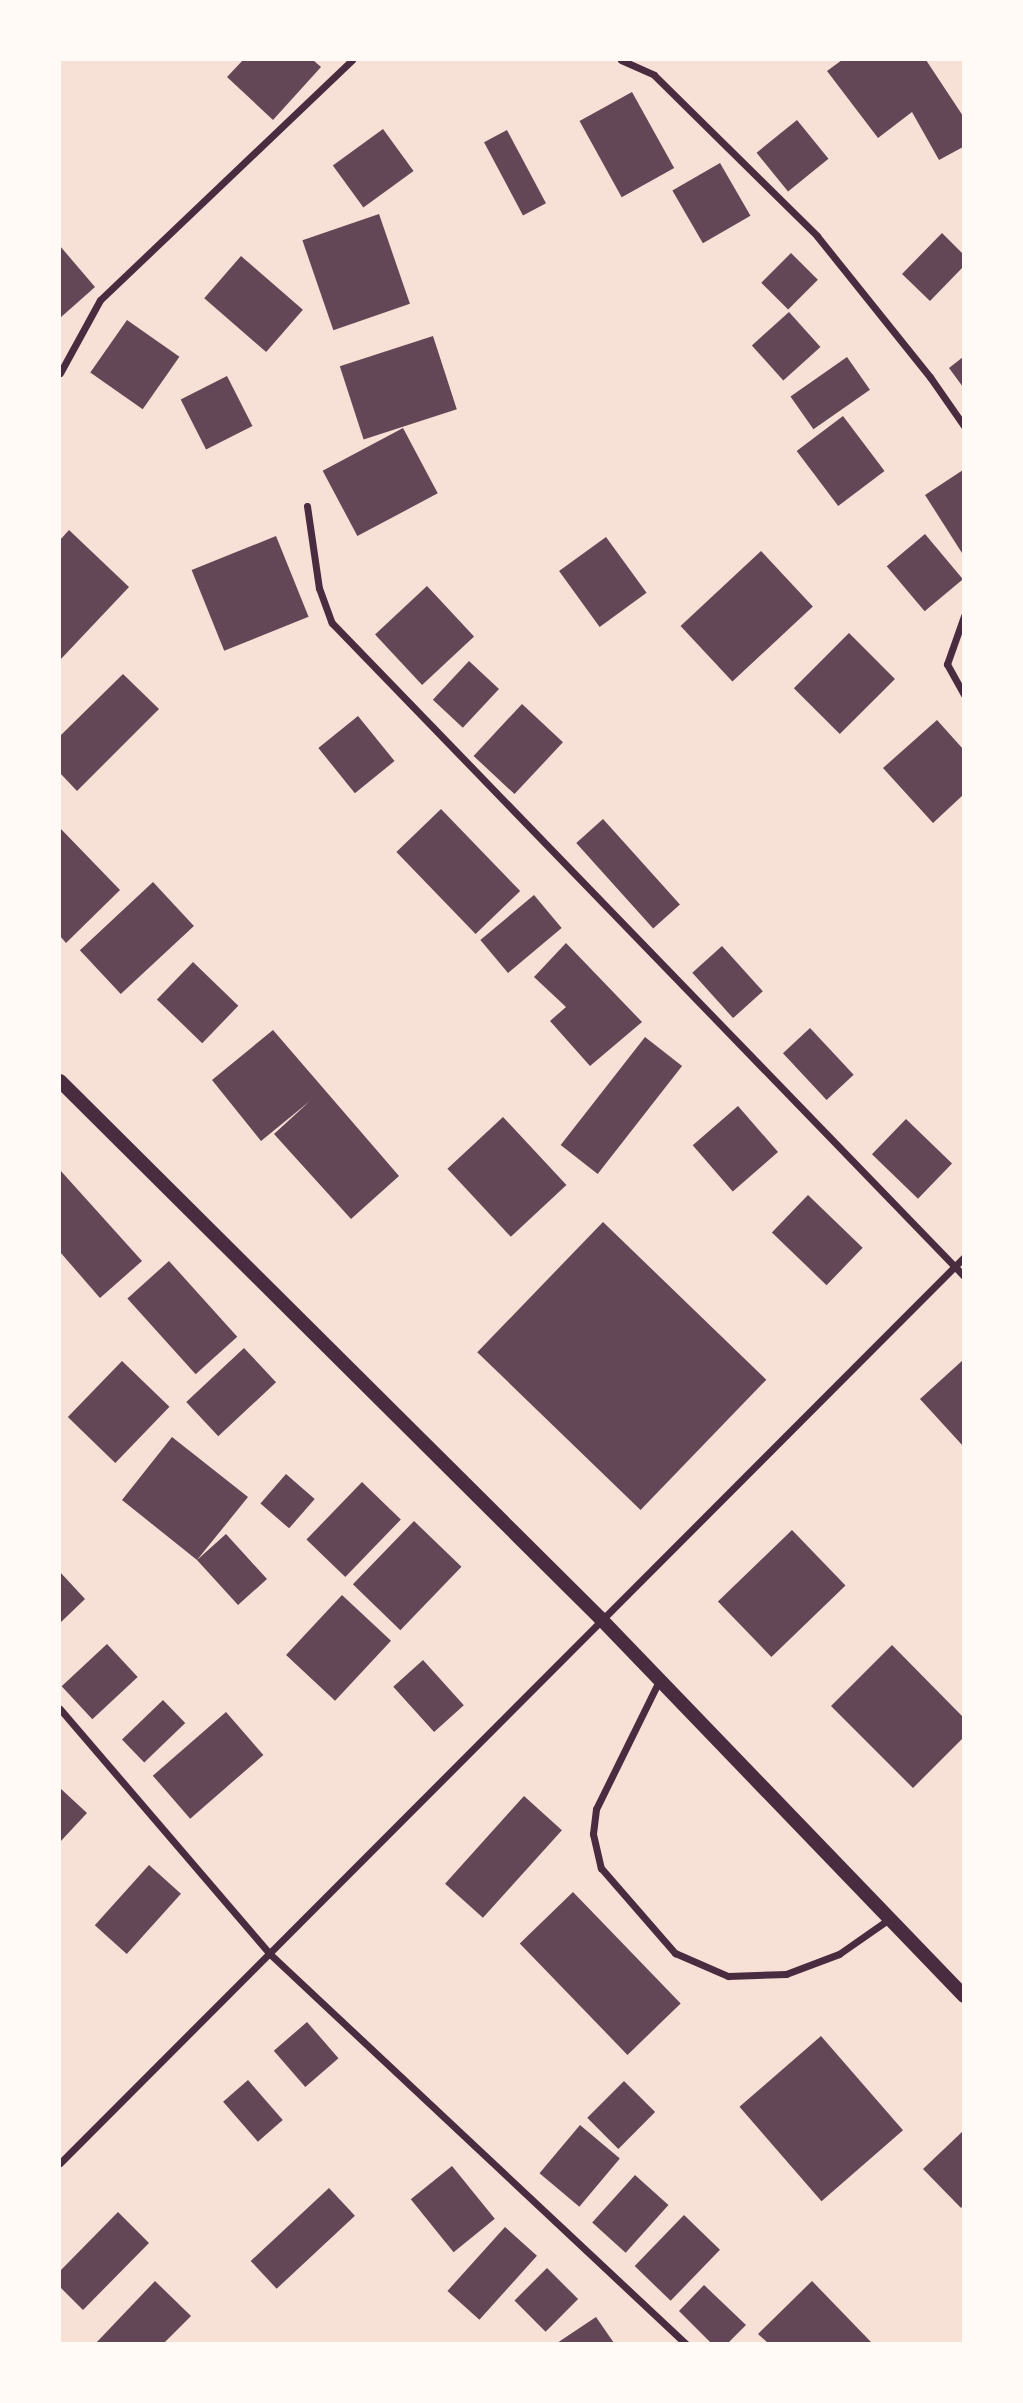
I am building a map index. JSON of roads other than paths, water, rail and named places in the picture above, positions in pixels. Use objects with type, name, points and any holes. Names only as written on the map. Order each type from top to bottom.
[{"type":"main road","points":[[60,1081],[600,1618],[657,1683],[964,1996]]},
{"type":"street","points":[[60,373],[100,300],[352,60]]},
{"type":"street","points":[[621,60],[654,75],[817,236],[930,377],[964,426]]},
{"type":"street","points":[[307,506],[319,588],[332,623],[964,1276]]},
{"type":"street","points":[[964,616],[947,664],[964,695]]},
{"type":"street","points":[[60,2163],[271,1955],[600,1618],[964,1257]]},
{"type":"street","points":[[657,1683],[596,1809],[593,1834],[601,1868],[675,1953],[728,1976],[786,1974],[839,1954],[889,1919]]},
{"type":"street","points":[[60,1709],[271,1955],[686,2343]]}]
